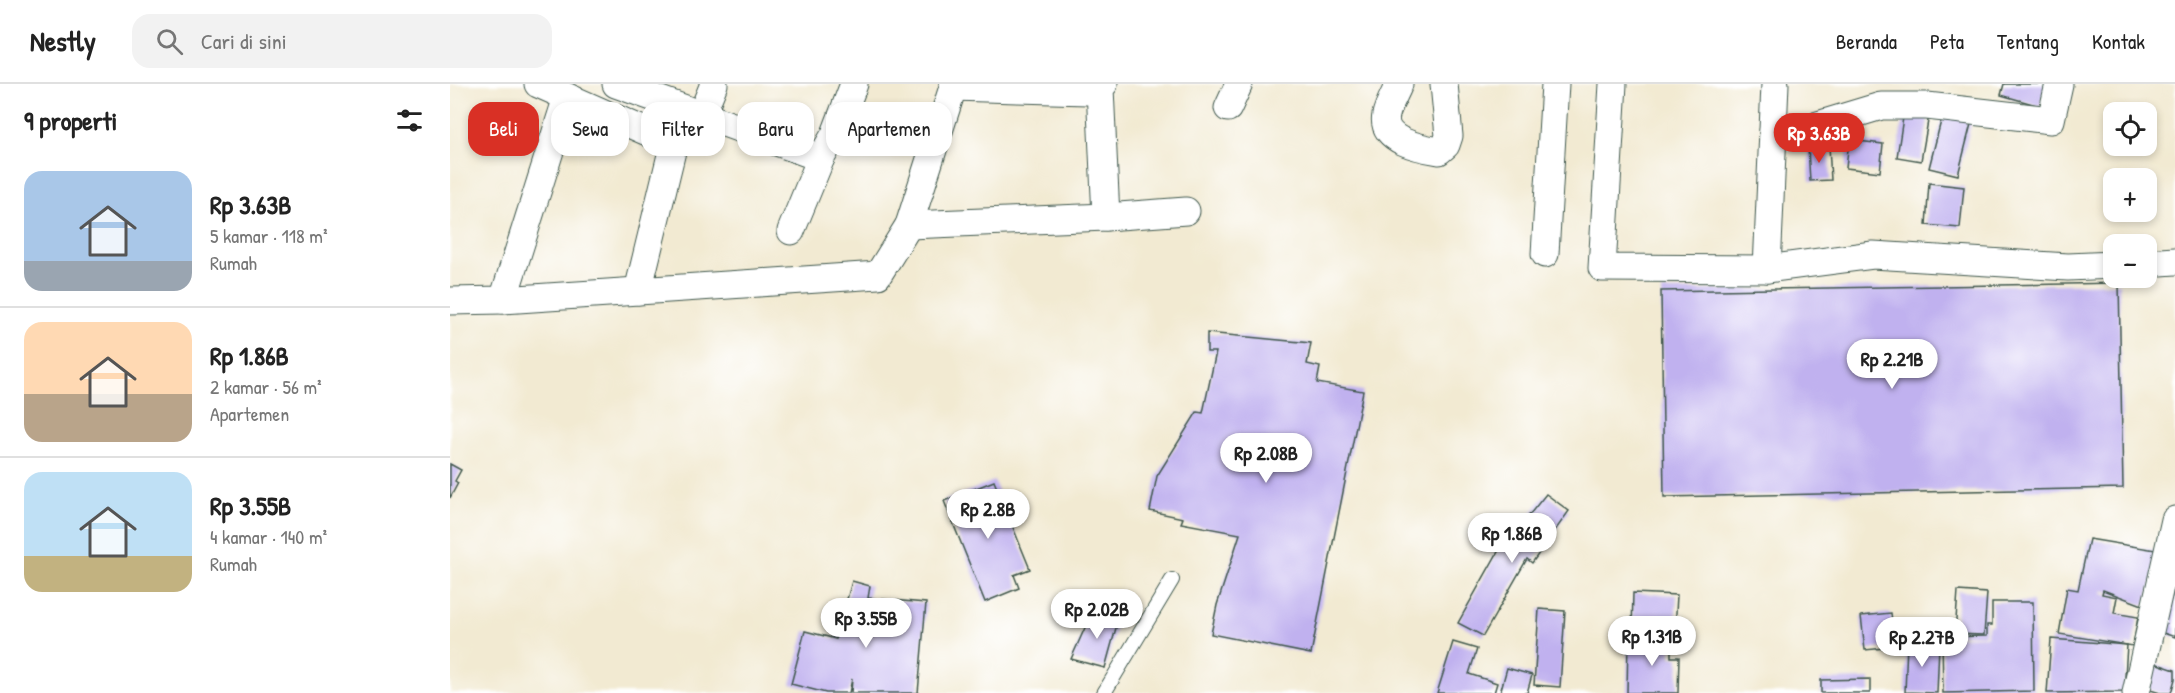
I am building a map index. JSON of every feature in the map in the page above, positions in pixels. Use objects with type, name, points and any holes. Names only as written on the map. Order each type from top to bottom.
[{"type":"street","points":[[538,84],[670,142],[672,151],[638,291]]},
{"type":"street","points":[[616,84],[664,102]]},
{"type":"street","points":[[707,102],[714,84]]},
{"type":"street","points":[[791,231],[821,158],[835,134],[854,84]]},
{"type":"street","points":[[1399,84],[1385,116],[1387,128],[1394,136],[1419,148],[1438,151],[1446,145],[1449,136],[1444,84]]},
{"type":"street","points":[[1545,254],[1555,84]]},
{"type":"street","points":[[1613,84],[1602,268],[1767,269],[1873,255],[2068,267],[2103,265]]},
{"type":"street","points":[[1767,269],[1775,84]]},
{"type":"street","points":[[1773,131],[1805,129],[1881,106],[1927,106],[2051,120],[2059,84]]},
{"type":"street","points":[[450,301],[503,300],[878,275],[909,225],[954,85],[1088,91],[1102,86],[1106,217]]},
{"type":"street","points":[[503,300],[567,97]]},
{"type":"street","points":[[725,124],[821,158]]},
{"type":"street","points":[[909,225],[1106,217],[1186,211]]},
{"type":"street","points":[[2157,262],[2175,261]]},
{"type":"street","points":[[2136,693],[2175,520]]},
{"type":"lane","points":[[1104,693],[1172,580]]},
{"type":"building","points":[[2004,84],[2046,84],[2040,106],[2001,95]]},
{"type":"building","points":[[1904,111],[1929,115],[1921,161],[1897,157]]},
{"type":"building","points":[[1943,113],[1972,120],[1958,175],[1929,168]]},
{"type":"building","points":[[1849,140],[1883,144],[1880,172],[1846,168]]},
{"type":"building","points":[[1829,146],[1831,180],[1810,181],[1808,147]]},
{"type":"building","points":[[1929,183],[1964,187],[1960,228],[1926,225]]},
{"type":"building","points":[[2103,283],[2103,288],[2119,288],[2123,488],[1664,497],[1661,291]]},
{"type":"building","points":[[1207,333],[1311,343],[1307,364],[1320,367],[1317,383],[1363,391],[1311,654],[1211,634],[1217,605],[1240,534],[1181,523],[1183,518],[1150,511],[1157,476],[1197,412],[1203,413],[1216,352],[1207,352]]},
{"type":"building","points":[[450,464],[461,470],[455,481],[458,483],[450,498]]},
{"type":"building","points":[[994,481],[1030,569],[1014,575],[1019,588],[985,602],[944,501]]},
{"type":"building","points":[[1546,494],[1569,511],[1532,563],[1527,559],[1483,636],[1458,623],[1503,543],[1506,544]]},
{"type":"building","points":[[2089,539],[2162,551],[2145,606],[2103,590],[2102,594],[2117,597],[2114,613],[2138,617],[2133,646],[2059,634],[2067,588],[2078,590]]},
{"type":"building","points":[[852,581],[870,586],[868,598],[926,603],[918,693],[851,693],[852,679],[849,693],[826,693],[791,684],[805,631],[836,639]]},
{"type":"building","points":[[2175,587],[2175,637],[2160,632]]},
{"type":"building","points":[[1958,591],[1987,593],[1984,635],[1955,634]]},
{"type":"building","points":[[1633,593],[1677,595],[1675,631],[1632,630]]},
{"type":"building","points":[[1992,602],[2033,602],[2034,691],[1943,693],[1942,637],[1987,636],[1987,625],[1992,625]]},
{"type":"building","points":[[1539,609],[1565,611],[1560,687],[1534,685]]},
{"type":"building","points":[[1093,610],[1119,617],[1105,668],[1071,659]]},
{"type":"building","points":[[1891,613],[1895,647],[1865,650],[1861,616]]},
{"type":"building","points":[[1628,638],[1671,639],[1671,657],[1679,657],[1678,693],[1627,693]]},
{"type":"building","points":[[2051,639],[2127,645],[2124,692],[2047,693]]},
{"type":"building","points":[[1453,642],[1477,649],[1469,674],[1497,683],[1494,693],[1437,693]]},
{"type":"building","points":[[1907,644],[1939,645],[1937,693],[1905,692]]},
{"type":"building","points":[[2152,662],[2175,670],[2171,693],[2160,693],[2144,688]]},
{"type":"building","points":[[1507,668],[1532,675],[1527,693],[1500,693]]},
{"type":"building","points":[[1870,679],[1870,693],[1821,693],[1821,680]]}]
